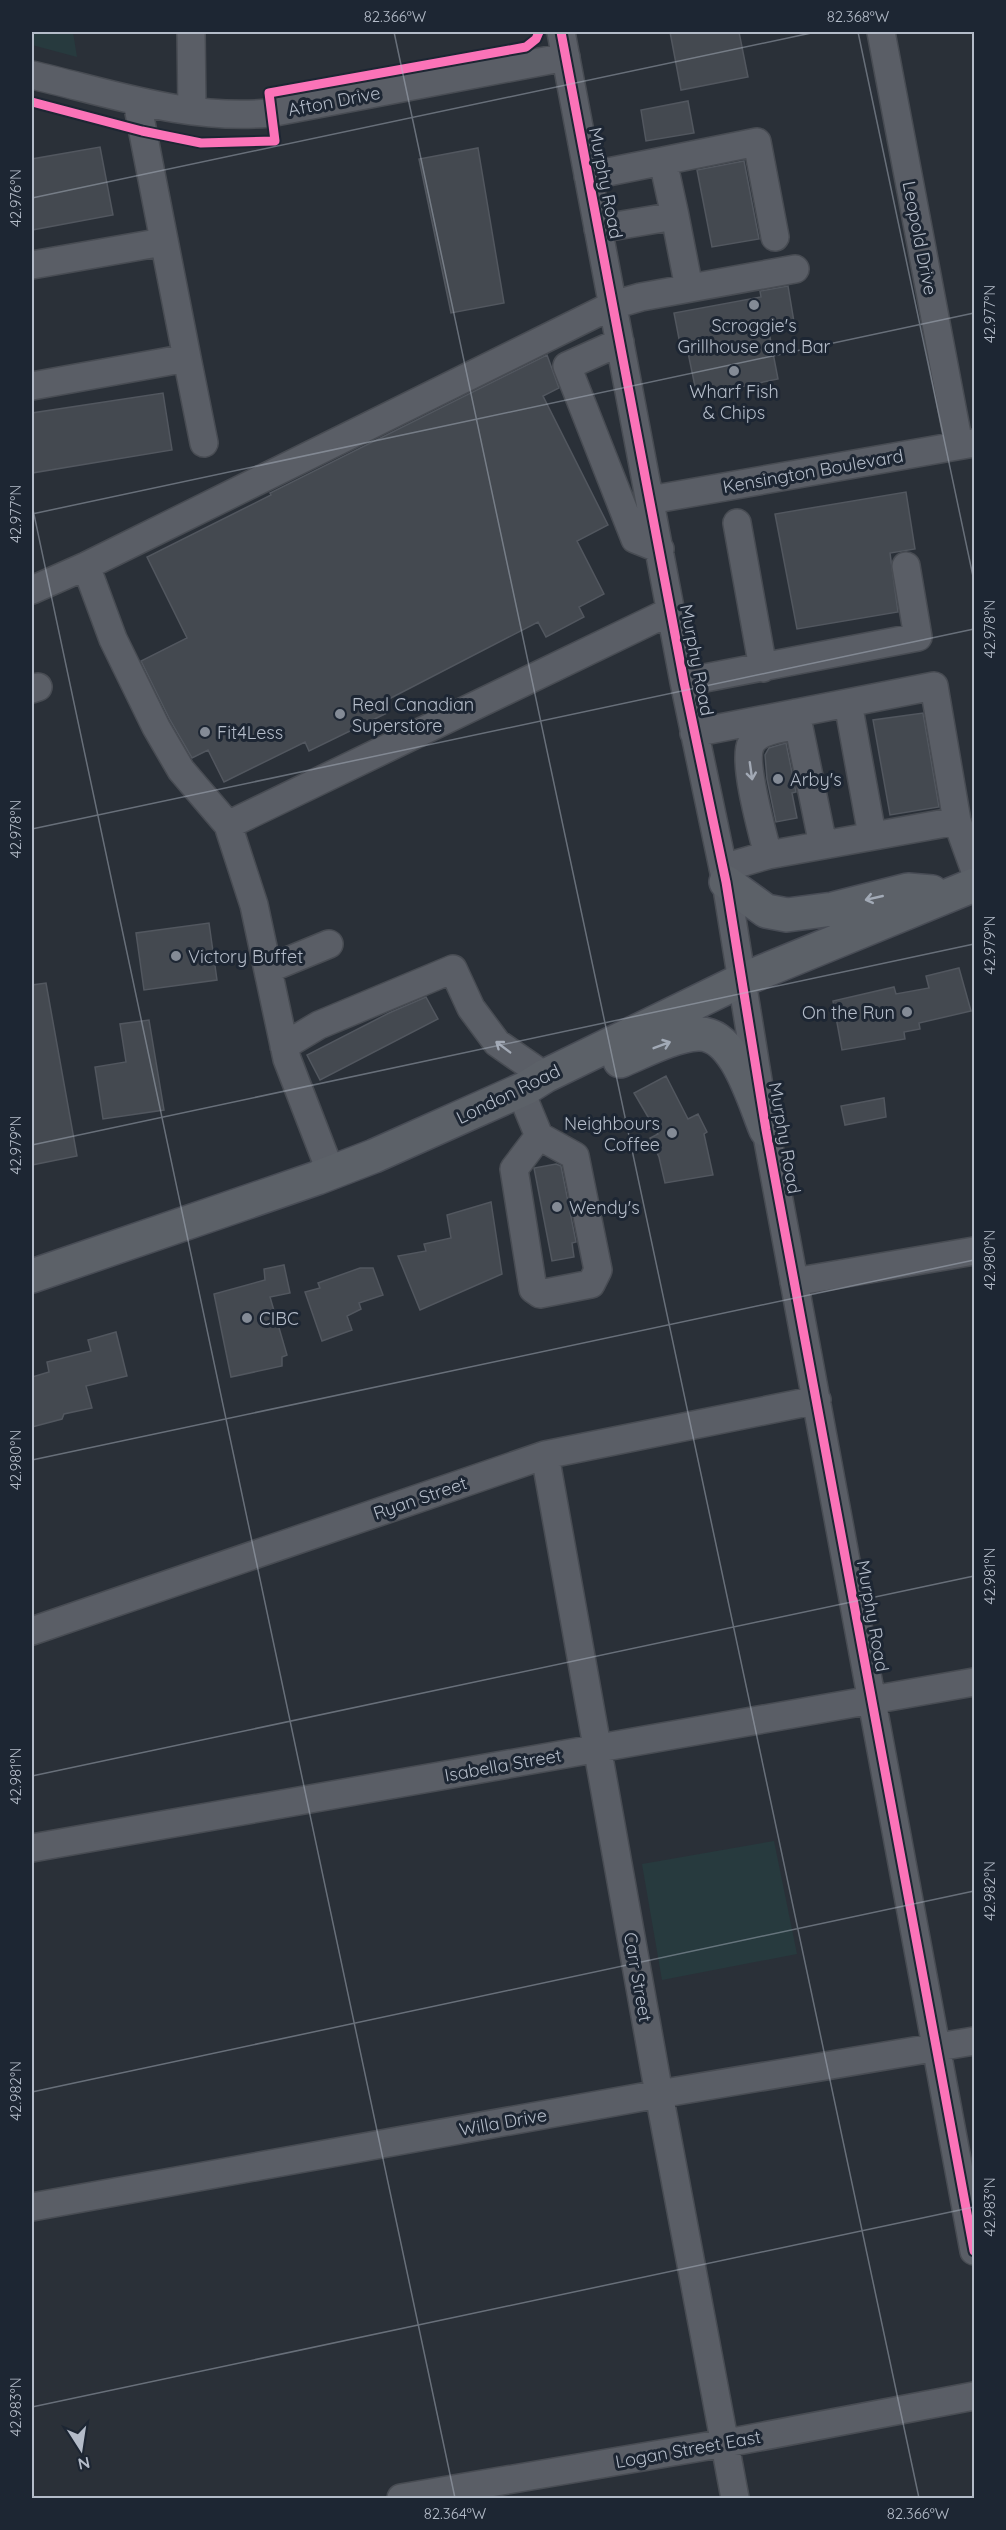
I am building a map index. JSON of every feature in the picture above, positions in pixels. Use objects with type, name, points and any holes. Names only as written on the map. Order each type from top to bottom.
[{"type":"main road","points":[[724,875],[766,911],[787,915],[833,909],[908,890],[963,889]]},
{"type":"main road","name":"London Road","points":[[32,1276],[331,1173],[374,1156],[530,1085],[742,980],[963,889]]},
{"type":"main road","points":[[530,1085],[585,1075],[682,1037],[704,1034],[719,1040],[732,1053],[766,1130]]},
{"type":"street","points":[[191,32],[192,111]]},
{"type":"street","name":"Leopold Drive","points":[[881,32],[967,444]]},
{"type":"street","name":"Afton Drive","points":[[32,75],[137,102],[237,117],[270,113],[563,44]]},
{"type":"street","name":"Murphy Road","points":[[563,44],[651,500],[670,611],[724,875],[766,1130],[975,2251]]},
{"type":"street","points":[[137,102],[204,443]]},
{"type":"street","points":[[588,176],[757,142],[775,237]]},
{"type":"street","points":[[663,161],[689,288]]},
{"type":"street","points":[[598,229],[675,216]]},
{"type":"street","points":[[32,265],[163,242]]},
{"type":"street","points":[[32,590],[86,566],[613,305],[641,297],[795,269]]},
{"type":"street","points":[[620,342],[567,366],[635,539],[660,549]]},
{"type":"street","points":[[32,387],[187,358]]},
{"type":"street","name":"Kensington Boulevard","points":[[651,500],[967,444]]},
{"type":"street","points":[[737,523],[763,668]]},
{"type":"street","points":[[86,566],[113,639],[156,727],[180,770],[228,825],[254,905],[284,1046],[331,1173]]},
{"type":"street","points":[[684,682],[918,637],[906,566]]},
{"type":"street","points":[[228,825],[670,611]]},
{"type":"street","points":[[768,855],[756,807],[749,757],[751,744],[771,730],[797,719],[848,703],[934,686],[957,821],[975,868]]},
{"type":"street","points":[[848,703],[872,835]]},
{"type":"street","points":[[694,733],[797,719]]},
{"type":"street","points":[[797,719],[823,845]]},
{"type":"street","points":[[724,875],[768,855],[957,821]]},
{"type":"street","points":[[268,969],[328,944]]},
{"type":"street","points":[[284,1046],[319,1025],[453,969],[471,1008],[530,1085],[539,1136],[514,1169],[533,1288],[540,1294],[591,1284],[598,1270],[575,1156],[539,1136]]},
{"type":"street","points":[[794,1282],[975,1251]]},
{"type":"street","name":"Ryan Street","points":[[32,1631],[545,1455],[817,1400]]},
{"type":"street","name":"Carr Street","points":[[545,1455],[659,2094],[735,2499]]},
{"type":"street","name":"Isabella Street","points":[[32,1848],[975,1683]]},
{"type":"street","name":"Willa Drive","points":[[32,2207],[659,2094],[975,2041]]},
{"type":"street","name":"Logan Street East","points":[[401,2499],[725,2443],[975,2396]]},
{"type":"green space","points":[[32,32],[73,32],[77,57],[32,45]]},
{"type":"green space","points":[[774,1841],[797,1954],[662,1980],[642,1864]]},
{"type":"building","points":[[670,32],[739,32],[748,77],[681,90]]},
{"type":"building","points":[[688,101],[694,133],[646,141],[641,110]]},
{"type":"building","points":[[100,147],[113,215],[32,230],[32,159]]},
{"type":"building","points":[[478,148],[504,303],[451,313],[419,159]]},
{"type":"building","points":[[744,161],[759,239],[712,247],[697,170]]},
{"type":"building","points":[[788,286],[794,322],[768,327],[778,379],[697,396],[686,343],[680,344],[674,313],[761,297],[760,291]]},
{"type":"building","points":[[547,355],[559,388],[543,396],[608,525],[577,541],[604,594],[579,607],[584,617],[546,637],[538,622],[387,700],[389,712],[309,751],[305,742],[224,782],[208,750],[192,758],[141,661],[187,638],[147,557]]},
{"type":"building","points":[[163,393],[172,450],[32,473],[32,413]]},
{"type":"building","points":[[906,492],[915,549],[890,553],[898,612],[797,629],[775,514]]},
{"type":"building","points":[[923,713],[939,807],[890,815],[873,720]]},
{"type":"building","name":"Arby's","points":[[786,743],[796,792],[792,793],[797,818],[776,822],[767,779],[765,755],[769,748]]},
{"type":"building","name":"Victory Buffet","points":[[209,923],[217,980],[144,990],[136,933]]},
{"type":"building","points":[[959,968],[971,1011],[919,1023],[920,1029],[904,1032],[905,1039],[842,1050],[833,1001],[894,987],[896,994],[929,988],[926,976]]},
{"type":"building","points":[[46,983],[77,1156],[32,1165],[32,985]]},
{"type":"building","points":[[426,997],[438,1019],[320,1080],[307,1055],[389,1013]]},
{"type":"building","points":[[149,1020],[164,1110],[103,1119],[95,1067],[126,1062],[120,1024]]},
{"type":"building","points":[[666,1076],[688,1119],[698,1114],[707,1132],[704,1134],[713,1175],[665,1183],[659,1157],[650,1138],[658,1134],[634,1093]]},
{"type":"building","points":[[884,1098],[886,1117],[845,1125],[841,1106]]},
{"type":"building","name":"Wendy's","points":[[556,1164],[561,1166],[576,1242],[572,1243],[574,1257],[552,1261],[534,1168]]},
{"type":"building","points":[[491,1202],[502,1274],[420,1310],[398,1256],[426,1251],[424,1244],[451,1238],[447,1215]]},
{"type":"building","name":"CIBC","points":[[284,1265],[290,1293],[270,1297],[287,1355],[282,1357],[282,1366],[231,1377],[214,1294],[265,1280],[264,1269]]},
{"type":"building","points":[[360,1268],[373,1268],[383,1295],[359,1303],[361,1309],[347,1316],[352,1330],[322,1341],[305,1292],[320,1288],[318,1283]]},
{"type":"building","points":[[116,1332],[127,1376],[86,1386],[92,1408],[64,1414],[62,1419],[32,1427],[32,1377],[49,1372],[47,1362],[91,1351],[88,1340]]},
{"type":"cycle path","points":[[32,102],[142,131],[201,143],[275,141],[269,93],[526,47],[536,39],[539,32]]},
{"type":"cycle path","points":[[561,32],[684,682],[726,882],[766,1130],[974,2251]]},
{"type":"place","name":"Scroggie's Grillhouse and Bar","points":[[754,305]]},
{"type":"place","name":"Wharf Fish & Chips","points":[[734,371]]},
{"type":"place","name":"Real Canadian Superstore","points":[[340,714]]},
{"type":"place","name":"Fit4Less","points":[[205,732]]},
{"type":"place","name":"Arby's","points":[[778,779]]},
{"type":"place","name":"Victory Buffet","points":[[176,956]]},
{"type":"place","name":"On the Run","points":[[907,1012]]},
{"type":"place","name":"Neighbours Coffee","points":[[672,1133]]},
{"type":"place","name":"Wendy's","points":[[557,1207]]},
{"type":"place","name":"CIBC","points":[[247,1318]]}]
